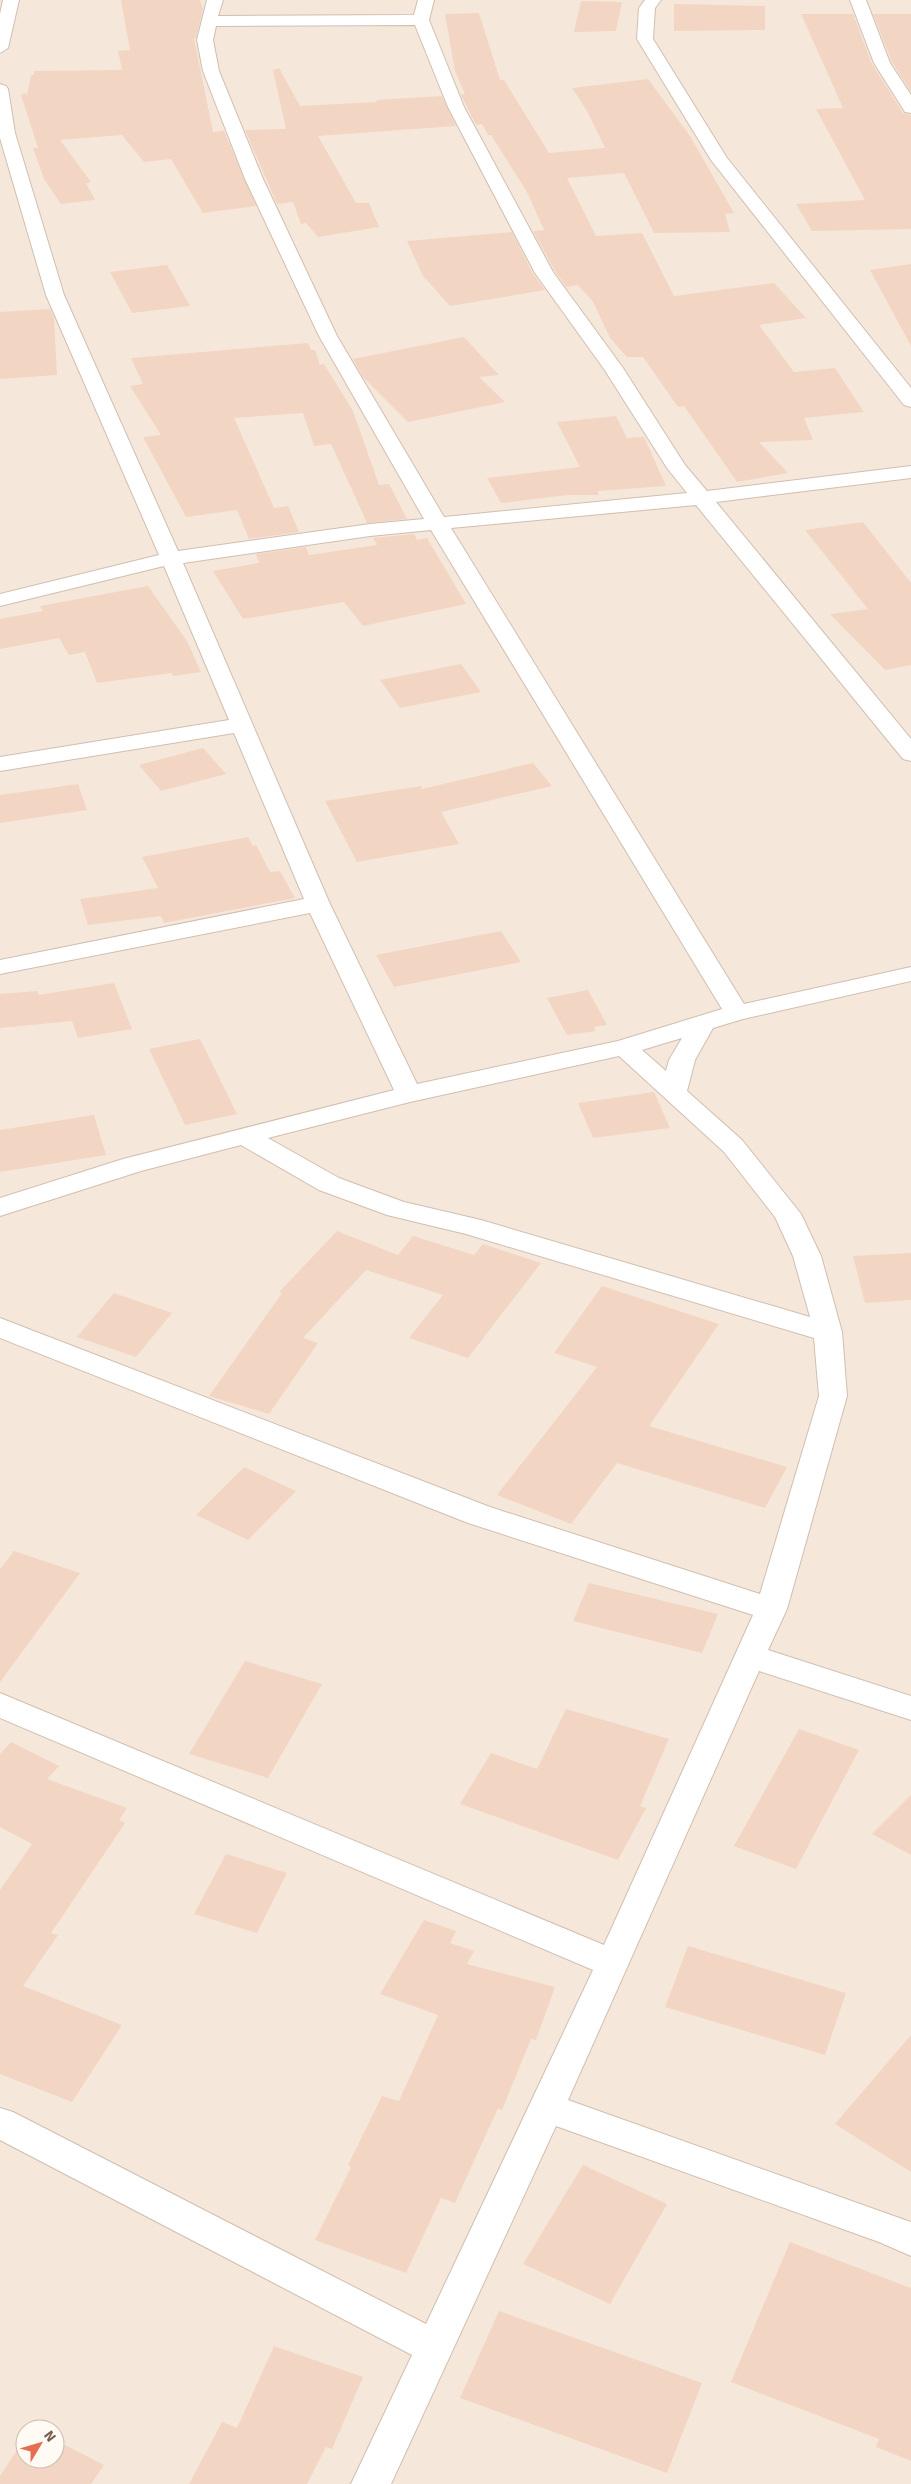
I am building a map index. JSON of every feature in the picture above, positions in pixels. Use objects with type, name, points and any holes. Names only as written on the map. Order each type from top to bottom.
[{"type":"street","points":[[0,48],[11,0]]},
{"type":"street","points":[[216,0],[205,40],[211,71],[254,179],[328,336],[438,523],[737,1013]]},
{"type":"street","points":[[426,0],[422,20],[456,107],[544,273],[613,368],[678,468],[911,754]]},
{"type":"street","points":[[653,0],[647,8],[645,39],[720,160],[911,400]]},
{"type":"street","points":[[858,0],[882,63],[911,108]]},
{"type":"street","points":[[209,21],[422,20]]},
{"type":"street","points":[[0,89],[8,133],[55,295],[171,558],[318,904],[409,1094]]},
{"type":"street","points":[[0,600],[171,558],[438,523],[703,498],[911,472]]},
{"type":"street","points":[[0,764],[241,724]]},
{"type":"street","points":[[0,967],[318,904]]},
{"type":"street","points":[[0,1207],[132,1165],[409,1094],[624,1047],[737,1013],[911,974]]},
{"type":"street","points":[[674,1092],[682,1060],[703,1023]]},
{"type":"street","points":[[371,2484],[613,1964],[771,1609],[833,1396],[828,1332],[807,1256],[787,1214],[733,1146],[624,1047]]},
{"type":"street","points":[[245,1136],[329,1184],[397,1209],[471,1226],[828,1332]]},
{"type":"street","points":[[0,1327],[479,1515],[771,1609]]},
{"type":"street","points":[[750,1656],[911,1708]]},
{"type":"street","points":[[0,1705],[613,1964]]},
{"type":"street","points":[[547,2108],[892,2231],[911,2240]]},
{"type":"street","points":[[0,2123],[435,2348]]},
{"type":"shaded area","points":[[0,0],[911,0],[911,2484],[0,2484]]},
{"type":"building","points":[[121,0],[200,0],[203,9],[196,38],[194,38],[213,132],[224,131],[256,206],[203,213],[171,159],[144,162],[122,135],[60,140],[91,182],[86,183],[95,200],[61,204],[44,179],[33,148],[38,148],[21,95],[25,93],[27,95],[31,75],[34,75],[34,71],[122,70],[118,51],[130,50]]},
{"type":"building","points":[[581,1],[622,2],[616,31],[574,32]]},
{"type":"building","points":[[674,4],[765,6],[765,30],[674,31]]},
{"type":"building","points":[[479,13],[500,80],[504,80],[549,153],[605,148],[587,111],[572,88],[648,79],[690,136],[734,213],[725,214],[730,232],[654,233],[624,173],[567,178],[596,236],[642,233],[674,296],[774,283],[806,318],[759,325],[794,372],[835,368],[864,412],[804,418],[813,440],[759,442],[788,473],[737,482],[684,406],[678,407],[643,357],[627,357],[610,338],[593,302],[578,285],[566,287],[555,271],[533,231],[544,230],[527,192],[491,135],[488,135],[482,124],[476,125],[461,95],[465,94],[455,71],[445,14]]},
{"type":"building","points":[[801,14],[853,14],[872,64],[903,113],[911,115],[911,229],[812,231],[796,204],[865,200],[816,109],[843,108]]},
{"type":"building","points":[[873,14],[911,14],[911,92],[892,62]]},
{"type":"building","points":[[279,68],[300,106],[442,96],[456,126],[318,136],[356,203],[369,203],[379,227],[318,237],[306,223],[301,224],[293,202],[277,204],[245,130],[286,129],[273,70]]},
{"type":"building","points":[[512,232],[533,274],[545,290],[450,306],[423,276],[407,241]]},
{"type":"building","points":[[911,264],[911,346],[870,270]]},
{"type":"building","points":[[167,265],[190,306],[132,313],[110,272]]},
{"type":"building","points":[[50,309],[54,318],[57,375],[0,379],[0,312]]},
{"type":"building","points":[[464,337],[499,375],[479,377],[505,402],[408,422],[363,377],[353,359]]},
{"type":"building","points":[[308,343],[311,350],[315,350],[320,365],[324,364],[353,411],[379,485],[389,484],[407,519],[367,523],[331,444],[314,446],[303,413],[234,418],[274,508],[288,506],[299,532],[249,539],[237,510],[186,517],[143,437],[161,435],[130,386],[143,384],[131,358]]},
{"type":"building","points":[[616,416],[627,438],[644,437],[666,486],[598,491],[598,495],[568,495],[501,503],[487,478],[580,467],[557,422]]},
{"type":"building","points":[[863,522],[911,583],[911,665],[885,670],[830,614],[868,609],[805,530]]},
{"type":"building","points":[[414,534],[417,540],[427,538],[466,604],[363,626],[344,602],[243,619],[213,571],[259,563],[256,554],[306,547],[309,555],[377,545],[373,538]]},
{"type":"building","points":[[148,586],[187,641],[201,672],[173,676],[172,673],[97,683],[85,652],[69,655],[59,638],[0,649],[0,619],[43,611],[40,606]]},
{"type":"building","points":[[461,664],[481,692],[400,708],[380,680]]},
{"type":"building","points":[[203,748],[226,774],[161,791],[139,765]]},
{"type":"building","points":[[533,763],[552,786],[441,812],[459,844],[357,862],[325,801],[421,786],[422,789]]},
{"type":"building","points":[[78,784],[87,810],[0,823],[0,795]]},
{"type":"building","points":[[248,837],[253,846],[256,845],[270,872],[280,871],[295,898],[164,923],[161,916],[88,925],[80,899],[158,888],[142,857]]},
{"type":"building","points":[[501,931],[521,962],[394,987],[376,955]]},
{"type":"building","points":[[114,983],[132,1029],[78,1038],[72,1021],[0,1028],[0,994],[38,991],[38,995]]},
{"type":"building","points":[[588,990],[607,1025],[594,1027],[596,1031],[567,1035],[547,998]]},
{"type":"building","points":[[200,1039],[237,1114],[185,1125],[149,1049]]},
{"type":"building","points":[[654,1092],[670,1128],[593,1138],[578,1103]]},
{"type":"building","points":[[94,1115],[106,1155],[0,1172],[0,1130]]},
{"type":"building","points":[[337,1231],[398,1255],[413,1236],[474,1255],[483,1244],[541,1263],[468,1358],[409,1338],[443,1295],[366,1270],[303,1338],[318,1343],[269,1414],[209,1396],[282,1293],[279,1292]]},
{"type":"building","points":[[911,1253],[911,1300],[865,1303],[853,1256]]},
{"type":"building","points":[[602,1286],[719,1324],[649,1426],[787,1467],[765,1508],[617,1463],[571,1524],[497,1495],[597,1367],[554,1353]]},
{"type":"building","points":[[114,1293],[172,1313],[136,1357],[77,1337]]},
{"type":"building","points":[[244,1467],[296,1491],[248,1540],[196,1515]]},
{"type":"building","points":[[14,1551],[80,1573],[0,1682],[0,1569]]},
{"type":"building","points":[[589,1583],[718,1614],[702,1653],[573,1621]]},
{"type":"building","points":[[245,1661],[322,1684],[268,1778],[189,1754]]},
{"type":"building","points":[[566,1709],[669,1739],[640,1806],[646,1808],[618,1860],[460,1804],[491,1753],[537,1769]]},
{"type":"building","points":[[799,1729],[859,1750],[796,1869],[734,1846]]},
{"type":"building","points":[[11,1742],[59,1766],[47,1779],[127,1808],[119,1820],[125,1823],[51,1933],[58,1935],[23,1986],[122,2025],[72,2102],[0,2074],[0,1890],[32,1844],[0,1827],[0,1754]]},
{"type":"building","points":[[911,1795],[911,1855],[872,1834]]},
{"type":"building","points":[[226,1854],[287,1873],[257,1933],[194,1914]]},
{"type":"building","points":[[424,1920],[456,1931],[450,1943],[474,1951],[467,1964],[555,1987],[536,2040],[531,2039],[502,2110],[498,2108],[455,2203],[441,2198],[406,2273],[315,2240],[351,2167],[348,2165],[382,2096],[399,2101],[438,2015],[380,1994]]},
{"type":"building","points":[[688,1946],[846,1993],[825,2055],[665,2007]]},
{"type":"building","points":[[911,2035],[911,2172],[835,2124]]},
{"type":"building","points":[[583,2165],[667,2204],[610,2304],[523,2264]]},
{"type":"building","points":[[790,2242],[911,2288],[911,2461],[876,2447],[879,2439],[731,2382]]},
{"type":"building","points":[[499,2311],[702,2383],[667,2473],[460,2398]]},
{"type":"building","points":[[274,2346],[363,2377],[332,2449],[326,2447],[307,2484],[189,2484],[222,2422],[237,2428]]},
{"type":"building","points":[[65,2445],[104,2465],[91,2484],[0,2484],[0,2476],[15,2453],[15,2469],[65,2469]]}]
